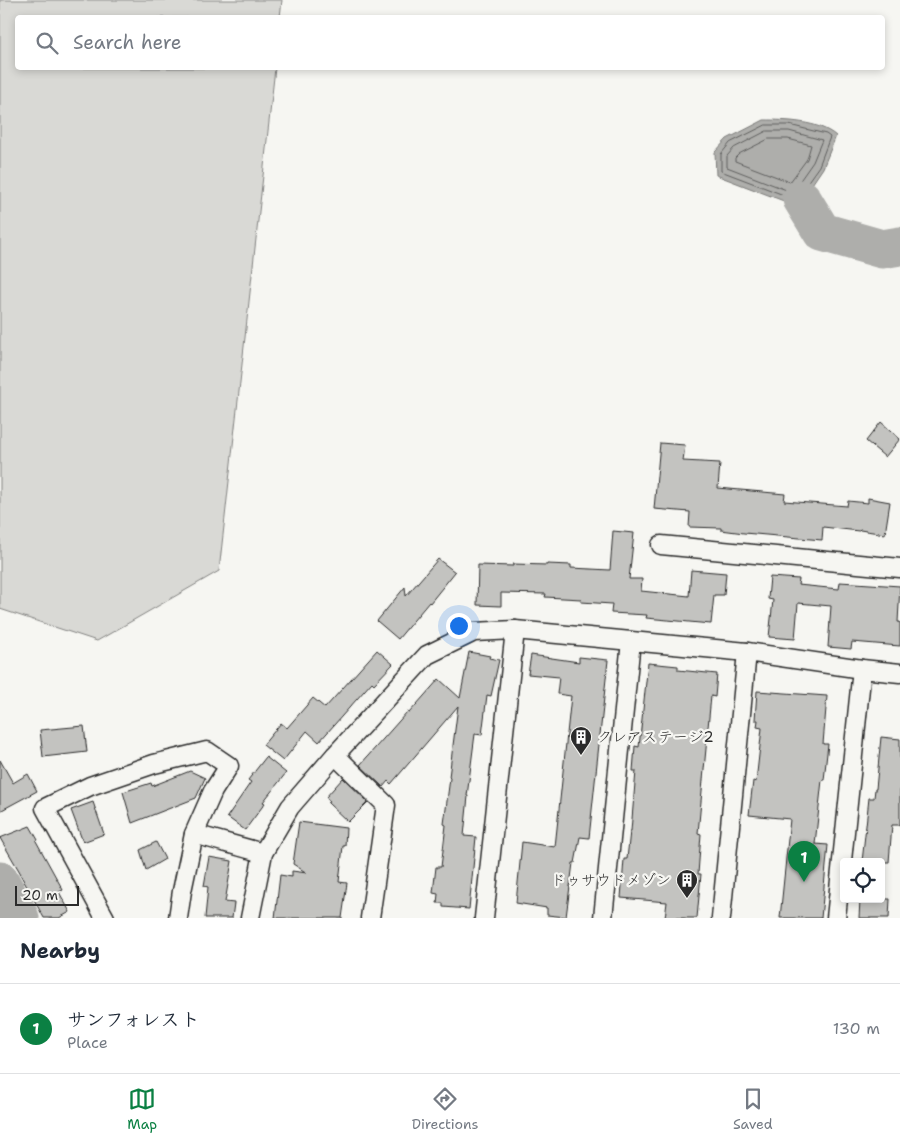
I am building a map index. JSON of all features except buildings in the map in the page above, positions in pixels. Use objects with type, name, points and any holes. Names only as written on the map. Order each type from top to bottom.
[{"type":"street","points":[[661,545],[900,568]]},
{"type":"street","points":[[484,918],[515,630]]},
{"type":"street","points":[[250,918],[263,853],[290,807],[427,655],[474,632],[515,630],[747,652],[900,673]]},
{"type":"street","points":[[603,918],[630,641]]},
{"type":"street","points":[[721,918],[747,652]]},
{"type":"street","points":[[836,918],[862,669]]},
{"type":"street","points":[[105,918],[45,808],[99,783],[154,764],[207,751],[229,766],[214,791],[194,834],[178,918]]},
{"type":"street","points":[[335,755],[386,805],[370,918]]},
{"type":"street","points":[[194,834],[263,853]]},
{"type":"shaded area","points":[[0,0],[282,0],[280,15],[15,15],[15,70],[275,70],[219,571],[97,641],[0,609]]},
{"type":"water","points":[[764,120],[812,124],[836,136],[823,168],[802,199],[789,203],[716,175],[715,152],[727,139]]},
{"type":"waterway","points":[[802,199],[822,232],[882,249],[900,246]]},
{"type":"waterway","points":[[0,881],[20,918]]},
{"type":"place","name":"クレアステージ2","points":[[581,756]]},
{"type":"place","name":"サンフォレスト","points":[[804,882]]},
{"type":"place","name":"ドゥサウドメゾン","points":[[687,899]]}]
